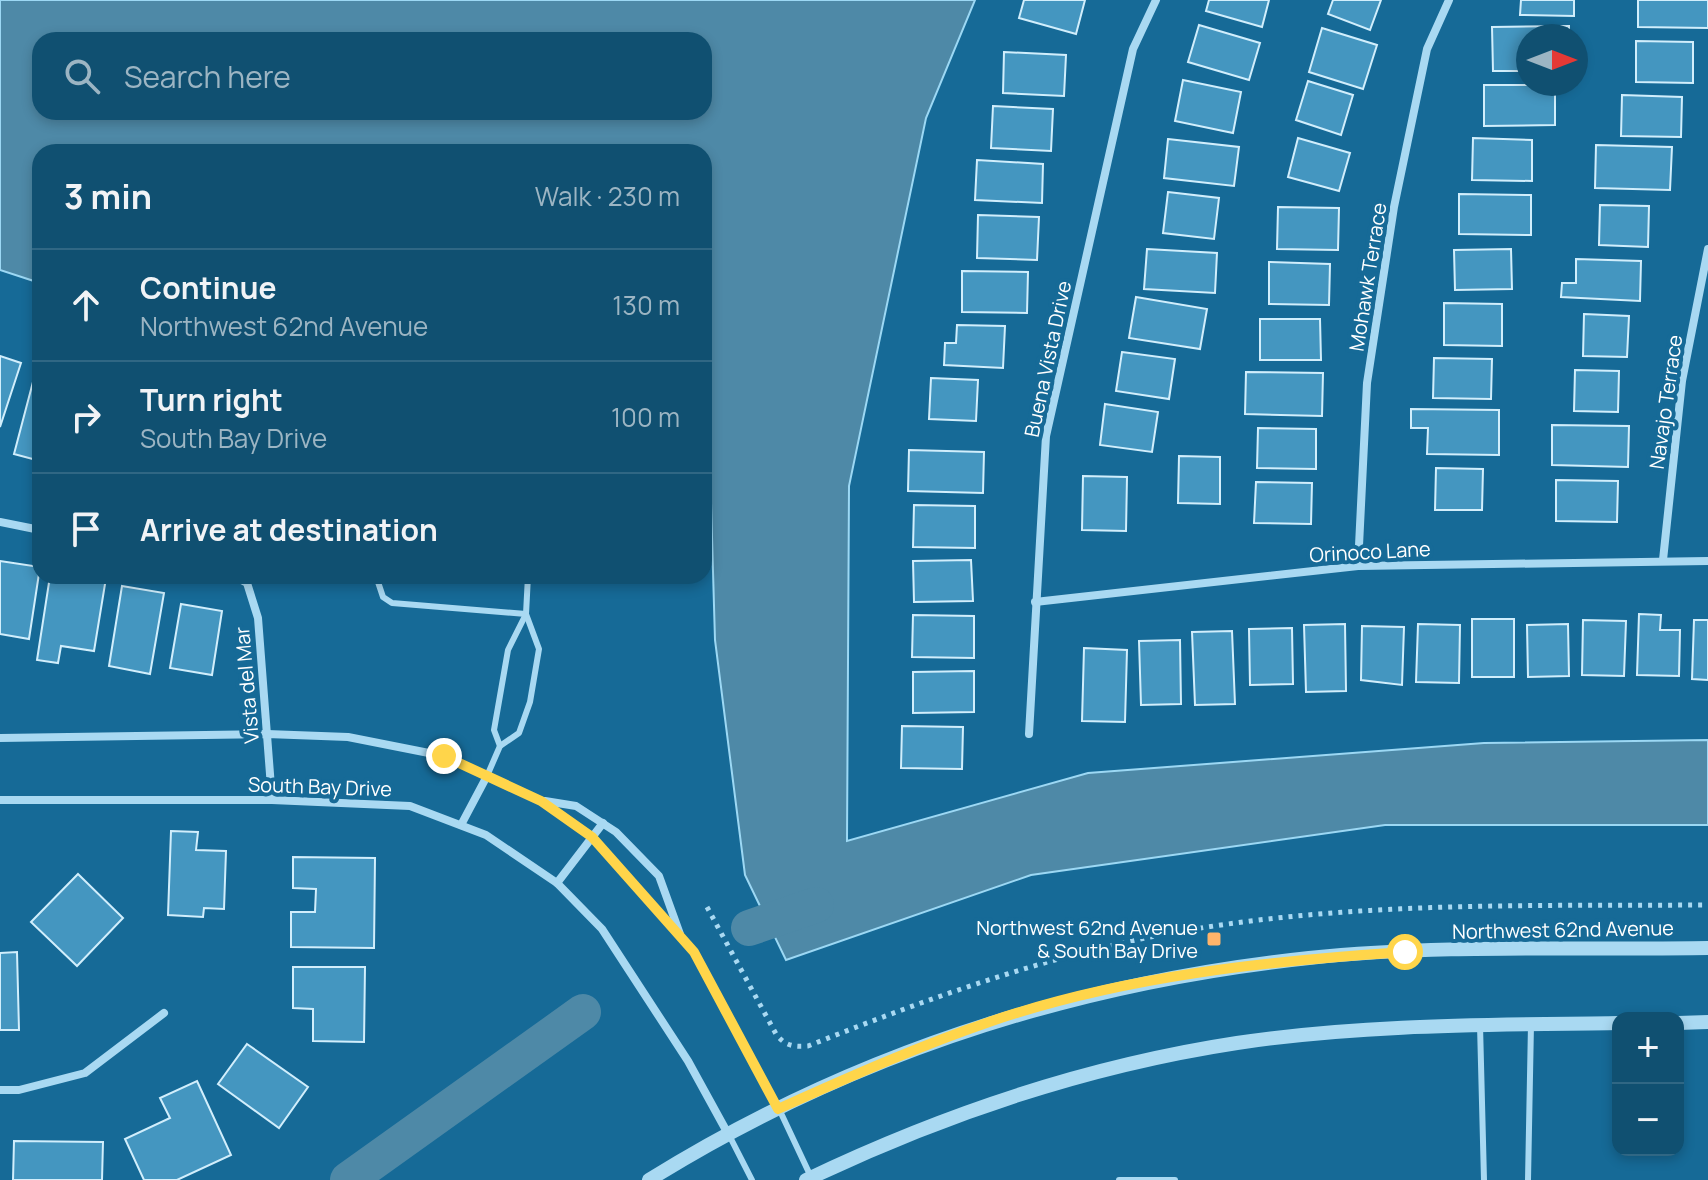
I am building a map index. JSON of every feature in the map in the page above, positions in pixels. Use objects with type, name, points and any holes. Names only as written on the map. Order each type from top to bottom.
[{"type":"street","name":"Buena Vista Drive","points":[[1029,734],[1046,436],[1133,49],[1156,0]]},
{"type":"street","name":"Mohawk Terrace","points":[[1358,566],[1367,383],[1394,207],[1427,49],[1449,0]]},
{"type":"street","name":"Navajo Terrace","points":[[1663,560],[1682,381],[1708,249]]},
{"type":"street","points":[[0,522],[32,528]]},
{"type":"street","name":"Orinoco Lane","points":[[1035,602],[1358,566],[1708,561]]},
{"type":"street","name":"Vista del Mar","points":[[247,584],[258,618],[272,800]]},
{"type":"street","points":[[0,738],[267,734],[348,737],[444,756],[541,801],[592,837],[694,952],[740,1032],[778,1109]]},
{"type":"street","points":[[461,825],[487,776]]},
{"type":"street","name":"South Bay Drive","points":[[0,800],[272,800],[410,806],[486,835],[557,883],[602,929],[639,982],[727,1132]]},
{"type":"street","points":[[541,801],[576,806],[603,823],[659,876],[682,939]]},
{"type":"street","points":[[557,883],[603,823]]},
{"type":"street","name":"Northwest 62nd Avenue","points":[[649,1180],[727,1132],[896,1057],[995,1020],[1149,982],[1295,960],[1358,955],[1708,948]]},
{"type":"street","points":[[0,1090],[19,1090],[85,1073],[164,1013]]},
{"type":"street","points":[[1684,1023],[1708,1022]]},
{"type":"street","points":[[810,1179],[973,1107],[1156,1057],[1325,1032],[1612,1023]]},
{"type":"lane","points":[[379,584],[383,597],[392,603],[526,614]]},
{"type":"lane","points":[[500,746],[494,730],[508,650],[526,614],[528,584]]},
{"type":"lane","points":[[487,776],[500,746],[519,733],[530,702],[539,649],[535,630],[526,614]]},
{"type":"lane","points":[[1528,1180],[1531,1024]]},
{"type":"lane","points":[[1480,1025],[1484,1180]]},
{"type":"lane","points":[[778,1109],[810,1179]]},
{"type":"lane","points":[[727,1132],[752,1180]]},
{"type":"lane","points":[[1119,1180],[1175,1180]]},
{"type":"path","points":[[707,907],[776,1034],[782,1042],[794,1047],[808,1046],[1009,971],[1176,932],[1386,908],[1708,905]]},
{"type":"water","points":[[0,0],[975,0],[926,118],[849,486],[847,841],[1088,773],[1484,743],[1708,740],[1708,825],[1385,825],[1031,875],[786,960],[745,875],[715,640],[712,144],[32,144],[32,280],[0,270]]},
{"type":"building","points":[[1024,0],[1085,0],[1076,34],[1019,18]]},
{"type":"building","points":[[1209,0],[1269,0],[1262,27],[1206,11]]},
{"type":"building","points":[[1333,0],[1381,0],[1370,30],[1328,14]]},
{"type":"building","points":[[1521,0],[1574,0],[1574,16],[1520,15]]},
{"type":"building","points":[[1638,0],[1708,0],[1708,28],[1638,27]]},
{"type":"building","points":[[1199,25],[1260,43],[1249,80],[1188,62]]},
{"type":"building","points":[[1492,27],[1516,27],[1516,71],[1493,71]]},
{"type":"building","points":[[1322,28],[1377,45],[1363,89],[1309,72]]},
{"type":"building","points":[[1636,41],[1693,42],[1693,83],[1636,82]]},
{"type":"building","points":[[1004,52],[1066,55],[1064,96],[1003,93]]},
{"type":"building","points":[[1183,80],[1241,92],[1233,133],[1175,121]]},
{"type":"building","points":[[1308,81],[1353,95],[1341,135],[1296,120]]},
{"type":"building","points":[[1484,85],[1516,85],[1516,96],[1555,96],[1555,125],[1484,126]]},
{"type":"building","points":[[1622,95],[1682,97],[1681,137],[1621,136]]},
{"type":"building","points":[[993,106],[1053,109],[1051,151],[991,148]]},
{"type":"building","points":[[1298,138],[1350,153],[1339,191],[1288,177]]},
{"type":"building","points":[[1473,138],[1532,140],[1532,181],[1472,180]]},
{"type":"building","points":[[1168,139],[1239,147],[1234,186],[1164,178]]},
{"type":"building","points":[[1596,145],[1672,147],[1670,190],[1595,188]]},
{"type":"building","points":[[977,160],[1043,164],[1042,203],[975,200]]},
{"type":"building","points":[[1168,192],[1219,198],[1214,239],[1163,233]]},
{"type":"building","points":[[1459,194],[1531,195],[1531,235],[1459,234]]},
{"type":"building","points":[[1600,205],[1649,206],[1648,247],[1599,245]]},
{"type":"building","points":[[1278,207],[1339,208],[1338,250],[1277,249]]},
{"type":"building","points":[[978,215],[1039,217],[1037,260],[977,258]]},
{"type":"building","points":[[1147,249],[1217,253],[1215,293],[1144,289]]},
{"type":"building","points":[[1511,249],[1512,289],[1455,290],[1454,250]]},
{"type":"building","points":[[1576,259],[1641,261],[1640,301],[1561,297],[1562,283],[1576,283]]},
{"type":"building","points":[[1269,262],[1330,264],[1329,305],[1269,304]]},
{"type":"building","points":[[962,271],[1028,272],[1027,313],[962,312]]},
{"type":"building","points":[[1136,297],[1207,309],[1200,349],[1129,338]]},
{"type":"building","points":[[1444,303],[1502,304],[1502,346],[1444,345]]},
{"type":"building","points":[[1584,314],[1629,316],[1627,357],[1583,356]]},
{"type":"building","points":[[1260,319],[1320,319],[1321,360],[1260,360]]},
{"type":"building","points":[[957,325],[1005,326],[1003,368],[944,365],[945,343],[956,343]]},
{"type":"building","points":[[1122,352],[1175,359],[1169,399],[1116,391]]},
{"type":"building","points":[[0,356],[21,363],[0,427]]},
{"type":"building","points":[[1434,358],[1492,359],[1491,399],[1433,398]]},
{"type":"building","points":[[1575,370],[1619,371],[1618,412],[1574,411]]},
{"type":"building","points":[[1246,372],[1323,373],[1322,416],[1245,414]]},
{"type":"building","points":[[931,378],[978,380],[976,421],[929,419]]},
{"type":"building","points":[[32,386],[32,459],[14,454]]},
{"type":"building","points":[[1105,404],[1158,412],[1152,452],[1100,445]]},
{"type":"building","points":[[1411,409],[1499,410],[1499,455],[1427,454],[1428,428],[1411,428]]},
{"type":"building","points":[[1552,425],[1629,426],[1628,467],[1552,465]]},
{"type":"building","points":[[1258,428],[1316,429],[1316,469],[1257,468]]},
{"type":"building","points":[[909,450],[984,452],[983,493],[908,491]]},
{"type":"building","points":[[1179,456],[1220,457],[1220,504],[1178,503]]},
{"type":"building","points":[[1436,468],[1483,469],[1482,510],[1435,510]]},
{"type":"building","points":[[1083,476],[1127,477],[1126,531],[1082,530]]},
{"type":"building","points":[[1556,480],[1618,481],[1617,522],[1556,521]]},
{"type":"building","points":[[1256,482],[1312,483],[1311,524],[1254,523]]},
{"type":"building","points":[[914,505],[975,506],[975,548],[913,547]]},
{"type":"building","points":[[971,560],[973,601],[914,602],[913,561]]},
{"type":"building","points":[[0,561],[32,566],[32,584],[37,584],[29,639],[0,634]]},
{"type":"building","points":[[49,584],[105,584],[94,651],[61,646],[58,663],[37,660]]},
{"type":"building","points":[[122,586],[164,593],[150,674],[109,666]]},
{"type":"building","points":[[181,604],[222,611],[212,675],[170,668]]},
{"type":"building","points":[[1639,614],[1661,615],[1660,630],[1680,630],[1679,676],[1637,675]]},
{"type":"building","points":[[913,615],[974,616],[974,658],[912,657]]},
{"type":"building","points":[[1472,619],[1514,619],[1514,677],[1472,677]]},
{"type":"building","points":[[1583,620],[1626,621],[1624,676],[1582,675]]},
{"type":"building","points":[[1694,620],[1708,620],[1708,680],[1692,679]]},
{"type":"building","points":[[1345,624],[1346,691],[1306,692],[1304,625]]},
{"type":"building","points":[[1418,624],[1460,625],[1459,683],[1416,682]]},
{"type":"building","points":[[1568,624],[1569,676],[1528,677],[1527,625]]},
{"type":"building","points":[[1362,626],[1404,627],[1402,685],[1361,680]]},
{"type":"building","points":[[1292,628],[1293,684],[1250,685],[1249,629]]},
{"type":"building","points":[[1232,631],[1235,704],[1195,705],[1192,632]]},
{"type":"building","points":[[1180,640],[1181,704],[1141,705],[1139,641]]},
{"type":"building","points":[[1084,648],[1127,650],[1125,722],[1082,721]]},
{"type":"building","points":[[974,671],[974,712],[913,713],[913,672]]},
{"type":"building","points":[[902,726],[963,727],[962,769],[901,768]]},
{"type":"building","points":[[171,831],[198,832],[196,850],[226,851],[224,909],[204,908],[203,917],[168,915]]},
{"type":"building","points":[[293,857],[375,858],[374,948],[291,947],[291,912],[315,912],[316,889],[293,888]]},
{"type":"building","points":[[78,874],[123,918],[77,966],[31,922]]},
{"type":"building","points":[[17,952],[19,1030],[0,1030],[0,953]]},
{"type":"building","points":[[293,967],[365,967],[364,1042],[313,1041],[313,1009],[293,1008]]},
{"type":"building","points":[[247,1044],[308,1087],[279,1128],[218,1084]]},
{"type":"building","points":[[197,1081],[231,1155],[177,1180],[144,1180],[125,1139],[170,1118],[160,1098]]},
{"type":"building","points":[[14,1141],[103,1142],[102,1180],[13,1180]]},
{"type":"waterway","points":[[749,928],[816,905]]},
{"type":"waterway","points":[[348,1180],[583,1012]]},
{"type":"place","name":"Northwest 62nd Avenue & South Bay Drive","points":[[1214,939]]},
{"type":"route","points":[[444,756],[541,801],[592,837],[694,952],[740,1032],[778,1109],[896,1057],[995,1020],[1070,1000],[1220,970],[1310,958],[1405,952]]}]
